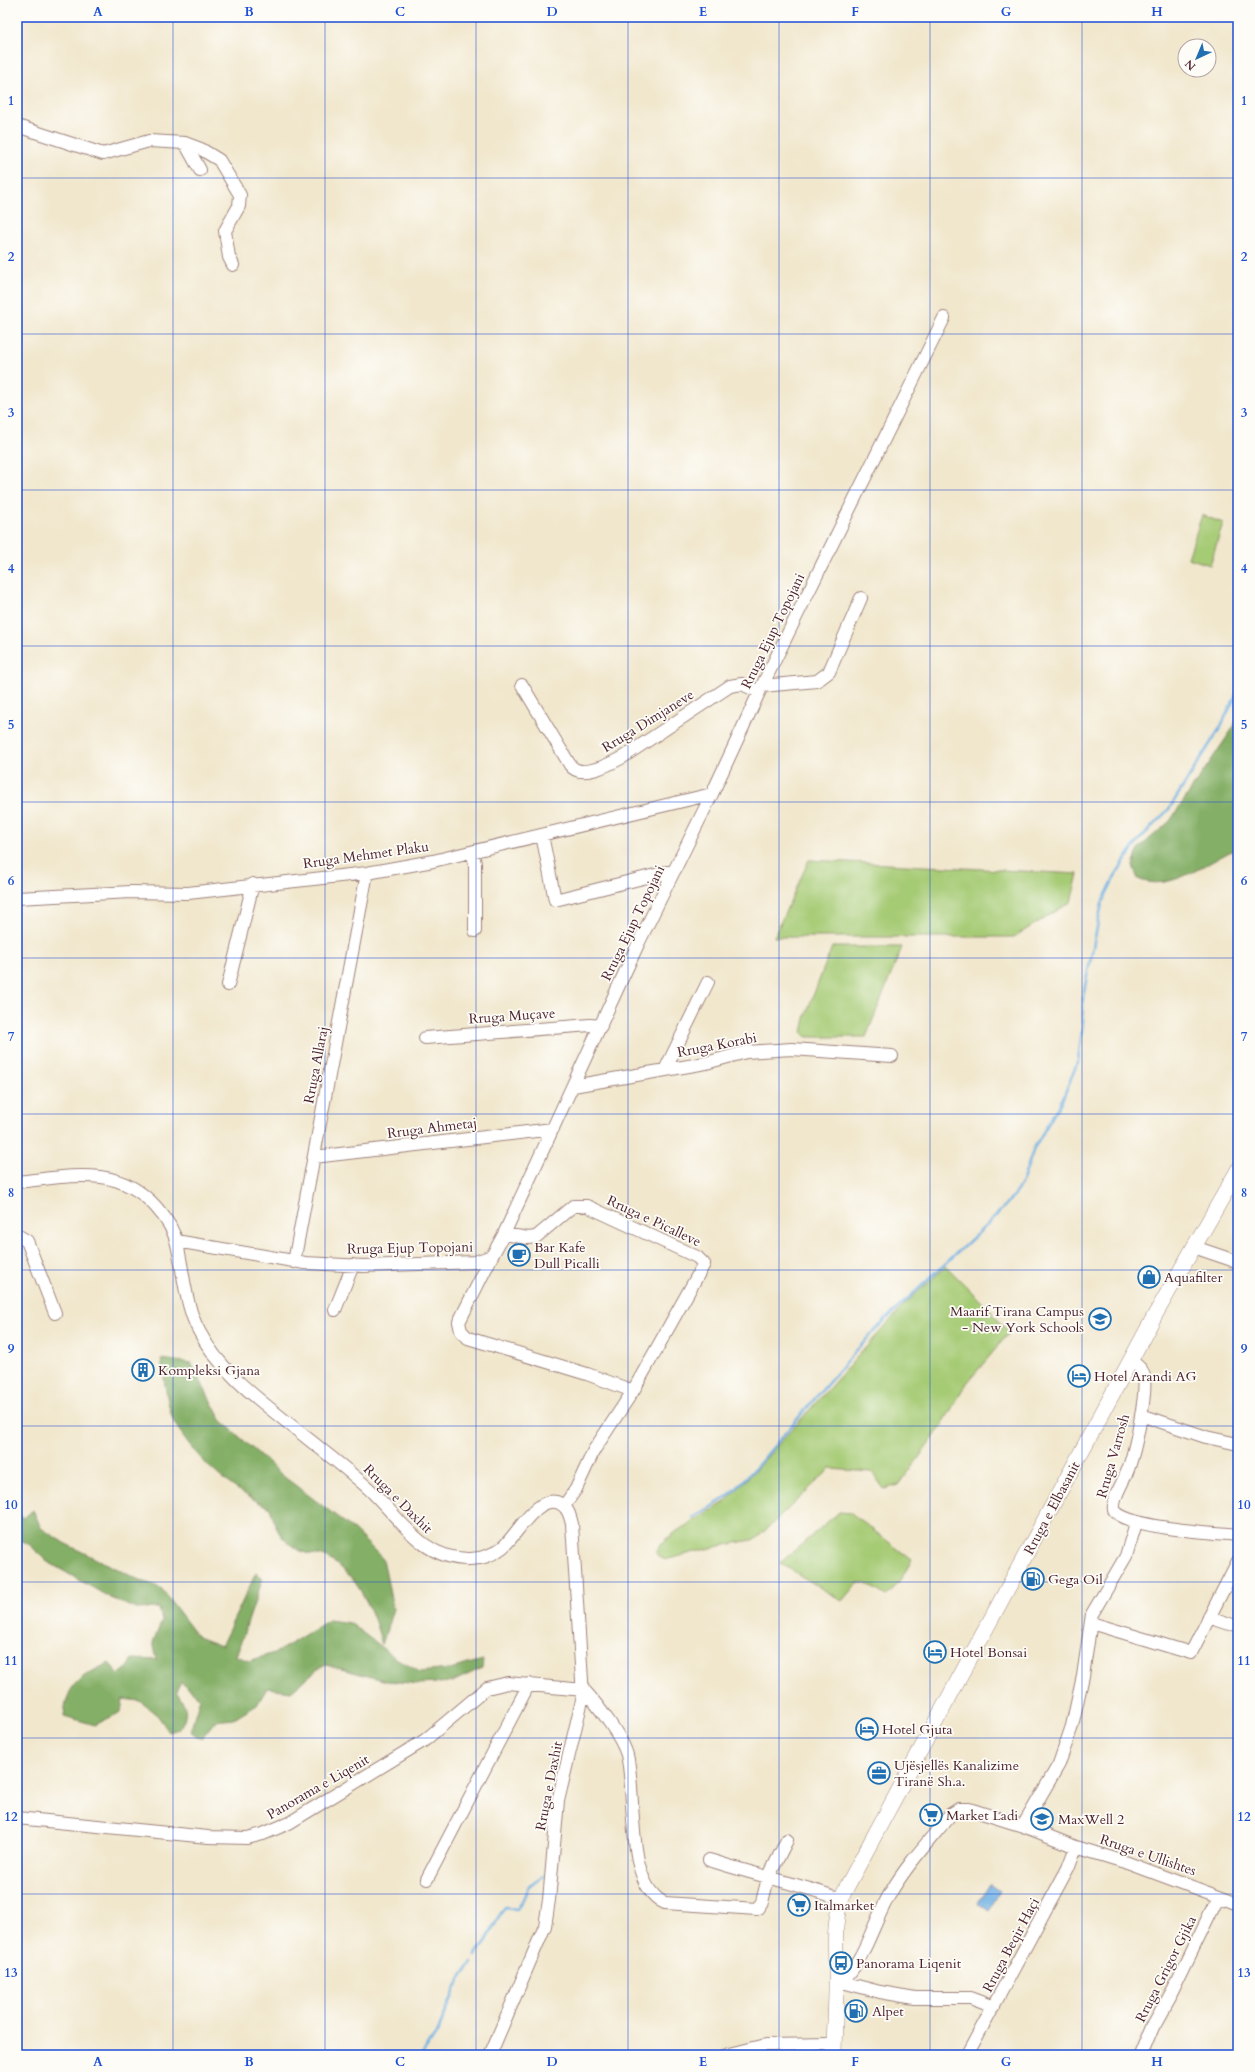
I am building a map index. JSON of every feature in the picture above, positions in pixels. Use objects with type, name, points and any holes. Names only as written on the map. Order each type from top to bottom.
[{"type":"main road","name":"Rruga e Elbasanit","points":[[834,2050],[839,1984],[835,1922],[841,1899],[860,1860],[1130,1361],[1194,1247],[1237,1175]]},
{"type":"street","points":[[17,126],[103,154],[149,141],[185,143],[201,149],[219,160],[240,195],[239,206],[225,231],[229,257],[233,265]]},
{"type":"street","points":[[185,143],[200,170]]},
{"type":"street","name":"Rruga Ejup Topojani","points":[[176,1241],[294,1262],[353,1265],[475,1262],[492,1256],[504,1234],[674,870],[712,794],[761,689],[944,318]]},
{"type":"street","points":[[761,689],[817,681],[824,678],[829,672],[861,598]]},
{"type":"street","name":"Rruga Dimjaneve","points":[[522,685],[570,765],[577,771],[582,772],[623,757],[730,686],[742,684],[761,689]]},
{"type":"street","name":"Rruga Mehmet Plaku","points":[[17,898],[131,892],[188,893],[253,884],[367,873],[472,852],[712,794]]},
{"type":"street","points":[[542,835],[555,900],[674,870]]},
{"type":"street","points":[[472,852],[475,863],[475,931]]},
{"type":"street","name":"Rruga Allaraj","points":[[294,1262],[367,873]]},
{"type":"street","points":[[228,985],[253,884]]},
{"type":"street","points":[[665,1070],[708,982]]},
{"type":"street","name":"Rruga Muçave","points":[[425,1038],[590,1025],[601,1026]]},
{"type":"street","name":"Rruga Korabi","points":[[573,1086],[665,1070],[754,1052],[792,1049],[892,1056]]},
{"type":"street","name":"Rruga Ahmetaj","points":[[314,1157],[553,1130]]},
{"type":"street","name":"Rruga e Daxhit","points":[[17,1182],[80,1175],[97,1176],[126,1183],[138,1190],[160,1212],[176,1241],[193,1320],[212,1351],[231,1373],[268,1406],[369,1489],[424,1546],[434,1552],[455,1558],[468,1559],[486,1556],[502,1548],[541,1505],[552,1501],[564,1506],[568,1511],[572,1524],[584,1690],[557,1809],[549,1900],[544,1926],[490,2055]]},
{"type":"street","name":"Rruga e Picalleve","points":[[504,1234],[528,1238],[536,1237],[573,1206],[580,1205],[587,1206],[698,1257],[702,1261],[703,1268],[633,1391],[594,1450],[576,1489],[564,1506]]},
{"type":"street","points":[[17,1235],[27,1241],[55,1313]]},
{"type":"street","points":[[1194,1247],[1238,1262]]},
{"type":"street","points":[[492,1256],[459,1322],[461,1331],[468,1338],[580,1372],[633,1391]]},
{"type":"street","points":[[335,1310],[353,1265]]},
{"type":"street","name":"Rruga Varrosh","points":[[1130,1361],[1141,1368],[1144,1376],[1141,1415],[1128,1471],[1113,1507],[1117,1513],[1136,1523],[1238,1535]]},
{"type":"street","points":[[1141,1415],[1206,1437],[1238,1444]]},
{"type":"street","points":[[1023,1826],[1059,1764],[1072,1726],[1083,1676],[1092,1614],[1126,1556],[1136,1523]]},
{"type":"street","points":[[1091,1623],[1191,1653],[1238,1561]]},
{"type":"street","points":[[1209,1617],[1238,1627]]},
{"type":"street","name":"Panorama e Liqenit","points":[[17,1818],[215,1838],[247,1838],[263,1834],[288,1823],[413,1748],[487,1688],[508,1683],[584,1690]]},
{"type":"street","points":[[427,1879],[529,1684]]},
{"type":"street","points":[[584,1690],[601,1709],[627,1754],[637,1857],[644,1881],[652,1895],[666,1903],[757,1909],[762,1902],[768,1878],[787,1840]]},
{"type":"street","name":"Rruga e Ullishtes","points":[[839,1984],[850,1974],[865,1948],[885,1902],[898,1881],[955,1811],[964,1808],[969,1808],[1023,1826],[1076,1847],[1128,1863],[1238,1904]]},
{"type":"street","name":"Rruga Beqir Haçi","points":[[968,2055],[1068,1868],[1076,1847]]},
{"type":"street","points":[[709,1860],[768,1878],[799,1885],[841,1899]]},
{"type":"street","name":"Rruga Grigor Gjika","points":[[1141,2055],[1218,1897]]},
{"type":"street","points":[[839,1984],[915,1998],[970,1998],[994,2007]]},
{"type":"street","points":[[726,2055],[751,2047],[787,2050],[834,2050]]},
{"type":"green space","points":[[1202,515],[1223,523],[1210,565],[1188,558]]},
{"type":"green space","points":[[1238,717],[1238,848],[1190,874],[1176,879],[1163,882],[1150,882],[1138,879],[1133,866],[1139,848],[1170,821],[1233,728]]},
{"type":"green space","points":[[809,860],[1078,874],[1071,902],[1014,937],[774,937]]},
{"type":"green space","points":[[832,947],[902,947],[866,1037],[807,1037],[802,1032],[806,1014]]},
{"type":"green space","points":[[946,1266],[989,1309],[1009,1333],[967,1383],[939,1430],[899,1485],[884,1489],[872,1472],[830,1469],[756,1539],[710,1548],[665,1560],[658,1556],[656,1552],[660,1545],[677,1531],[725,1502],[905,1304]]},
{"type":"green space","points":[[161,1359],[191,1363],[221,1420],[283,1476],[352,1528],[383,1559],[393,1609],[382,1645],[369,1607],[356,1583],[347,1573],[337,1564],[325,1557],[304,1552],[289,1544],[278,1531],[270,1508],[233,1487],[212,1469],[193,1449],[174,1422],[168,1400]]},
{"type":"green space","points":[[33,1510],[41,1528],[64,1543],[137,1579],[161,1588],[198,1637],[221,1646],[256,1573],[263,1578],[236,1656],[249,1661],[277,1652],[329,1620],[350,1623],[394,1657],[420,1672],[450,1669],[483,1660],[482,1668],[452,1682],[420,1684],[387,1681],[326,1665],[318,1669],[291,1691],[267,1688],[257,1705],[234,1719],[215,1721],[201,1739],[190,1731],[200,1698],[181,1682],[176,1691],[184,1705],[186,1713],[185,1718],[179,1729],[169,1732],[158,1716],[140,1701],[123,1699],[121,1712],[95,1725],[64,1716],[68,1696],[72,1688],[83,1677],[109,1663],[119,1674],[126,1669],[133,1659],[157,1660],[153,1642],[162,1621],[159,1608],[136,1609],[109,1597],[46,1561],[30,1545],[17,1538],[17,1514],[24,1518]]},
{"type":"green space","points":[[839,1512],[851,1513],[912,1560],[898,1584],[886,1596],[865,1583],[857,1583],[842,1601],[780,1563]]},
{"type":"water","points":[[990,1884],[1000,1891],[988,1910],[978,1903]]},
{"type":"waterway","points":[[693,1518],[724,1499],[737,1488],[854,1353],[884,1321],[991,1221],[1014,1196],[1023,1180],[1034,1148],[1063,1098],[1078,1061],[1083,1023],[1083,996],[1102,903],[1115,876],[1137,842],[1169,809],[1220,728],[1238,691]]},
{"type":"waterway","points":[[476,1956],[478,1951],[487,1941],[497,1919],[505,1908],[517,1909],[531,1884],[543,1876]]},
{"type":"waterway","points":[[422,2055],[439,2029],[459,1980],[472,1962]]},
{"type":"place","name":"Bar Kafe Dull Picalli","points":[[519,1255]]},
{"type":"place","name":"Aquafilter","points":[[1149,1277]]},
{"type":"place","name":"Maarif Tirana Campus - New York Schools","points":[[1100,1319]]},
{"type":"place","name":"Kompleksi Gjana","points":[[143,1370]]},
{"type":"place","name":"Hotel Arandi AG","points":[[1079,1376]]},
{"type":"place","name":"Gega Oil","points":[[1033,1579]]},
{"type":"place","name":"Hotel Bonsai","points":[[935,1652]]},
{"type":"place","name":"Hotel Gjuta","points":[[867,1729]]},
{"type":"place","name":"Ujësjellës Kanalizime Tiranë Sh.a.","points":[[879,1773]]},
{"type":"place","name":"Market Ladi","points":[[931,1815]]},
{"type":"place","name":"MaxWell 2","points":[[1042,1819]]},
{"type":"place","name":"Italmarket","points":[[799,1905]]},
{"type":"place","name":"Panorama Liqenit","points":[[841,1963]]},
{"type":"place","name":"Alpet","points":[[856,2011]]}]
